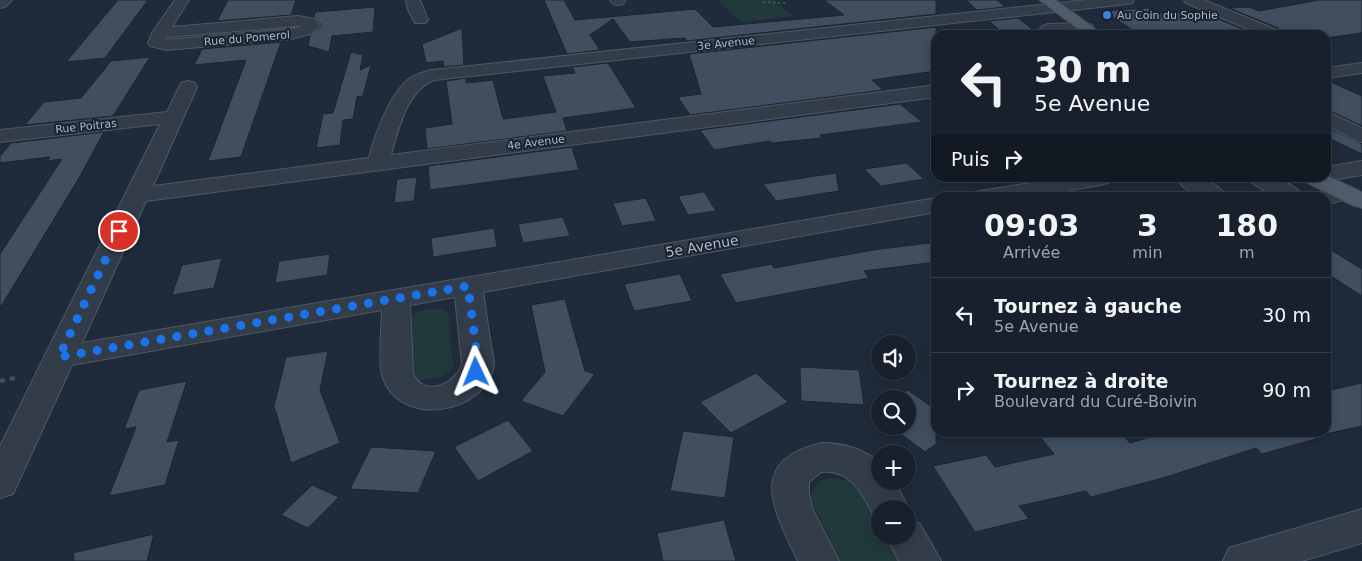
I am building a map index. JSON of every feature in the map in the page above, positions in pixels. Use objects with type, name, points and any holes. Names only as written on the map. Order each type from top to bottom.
[{"type":"main road","points":[[1051,4],[1071,18],[1092,26]]},
{"type":"main road","points":[[1321,182],[1344,197]]},
{"type":"street","points":[[0,4],[5,0]]},
{"type":"street","points":[[160,33],[182,0]]},
{"type":"street","points":[[413,0],[420,20]]},
{"type":"street","name":"3e Avenue","points":[[379,163],[386,138],[408,91],[420,79],[432,75],[995,13],[1026,12],[1051,4],[1127,0]]},
{"type":"street","points":[[1191,0],[1264,30]]},
{"type":"street","points":[[1026,12],[1040,20],[1048,29]]},
{"type":"street","points":[[995,13],[1048,29],[1092,26]]},
{"type":"street","name":"Rue du Pomerol","points":[[292,21],[306,22],[312,25],[305,31],[291,34],[168,45],[156,43],[160,33],[292,21]]},
{"type":"street","points":[[1331,72],[1362,68]]},
{"type":"street","points":[[0,483],[172,117],[188,87]]},
{"type":"street","name":"4e Avenue","points":[[136,194],[931,92]]},
{"type":"street","name":"Rue Poitras","points":[[0,136],[172,117]]},
{"type":"street","points":[[1331,120],[1362,136]]},
{"type":"street","points":[[1331,173],[1362,168]]},
{"type":"street","points":[[1016,192],[1076,182]]},
{"type":"street","points":[[1192,182],[1208,192]]},
{"type":"street","points":[[1267,182],[1284,192]]},
{"type":"street","name":"5e Avenue","points":[[59,357],[931,206]]},
{"type":"street","points":[[396,299],[396,374],[398,382],[402,388],[417,397],[439,398],[460,390],[476,372],[478,364],[468,286]]},
{"type":"street","points":[[819,561],[790,494],[790,484],[799,467],[815,458],[826,456],[837,457],[855,463],[873,480],[885,500]]},
{"type":"street","points":[[1256,559],[1362,526]]},
{"type":"street","points":[[911,545],[921,561]]},
{"type":"path","points":[[760,0],[764,3],[785,3]]},
{"type":"path","points":[[0,380],[24,376]]},
{"type":"green space","points":[[718,0],[774,0],[794,16],[741,22]]},
{"type":"green space","points":[[301,26],[299,29],[170,40],[180,35]]},
{"type":"green space","points":[[425,309],[442,309],[448,313],[453,367],[445,375],[410,383],[411,316]]},
{"type":"green space","points":[[829,478],[838,479],[847,481],[857,488],[871,508],[871,545],[891,545],[899,561],[840,561],[811,500],[816,485]]},
{"type":"building","points":[[118,0],[148,0],[105,58],[66,62]]},
{"type":"building","points":[[228,0],[296,0],[291,15],[217,21]]},
{"type":"building","points":[[544,0],[564,0],[575,20],[695,9],[713,27],[844,15],[824,0],[936,0],[936,14],[686,41],[685,38],[630,42],[613,19],[590,35],[600,50],[567,54]]},
{"type":"building","points":[[966,0],[997,0],[1005,7],[977,10]]},
{"type":"building","points":[[1319,0],[1362,0],[1362,33],[1331,37],[1331,30],[1279,30],[1278,28],[1229,8],[1249,7],[1259,11]]},
{"type":"building","points":[[375,7],[373,32],[332,36],[329,52],[308,46],[310,36],[322,25],[314,17],[315,12]]},
{"type":"building","points":[[1148,8],[1160,13],[1199,11],[1245,30],[1133,30],[1103,11]]},
{"type":"building","points":[[1018,18],[1034,30],[999,30],[989,21]]},
{"type":"building","points":[[936,27],[936,30],[931,30],[931,72],[872,80],[883,90],[690,115],[678,97],[701,94],[689,54]]},
{"type":"building","points":[[462,28],[464,65],[444,67],[443,61],[426,63],[422,44]]},
{"type":"building","points":[[281,42],[241,157],[208,161],[246,60],[194,65],[202,49]]},
{"type":"building","points":[[351,52],[363,55],[360,70],[371,65],[363,96],[357,97],[353,119],[343,120],[340,145],[316,148],[323,114],[333,113]]},
{"type":"building","points":[[150,57],[113,116],[25,125],[44,102],[81,98],[111,61]]},
{"type":"building","points":[[608,63],[636,108],[563,118],[567,131],[427,149],[425,128],[452,124],[446,81],[466,78],[466,83],[493,80],[503,119],[556,112],[543,76],[575,73],[572,67]]},
{"type":"building","points":[[1331,82],[1362,96],[1362,126],[1331,111]]},
{"type":"building","points":[[900,104],[922,122],[820,135],[822,138],[772,143],[770,141],[714,150],[700,130]]},
{"type":"building","points":[[1331,129],[1362,144],[1362,154],[1331,139]]},
{"type":"building","points":[[104,132],[79,178],[0,308],[0,254],[62,159],[47,161],[50,157],[0,163],[0,156],[11,143]]},
{"type":"building","points":[[572,147],[579,170],[430,190],[428,166]]},
{"type":"building","points":[[906,163],[924,179],[881,186],[864,169]]},
{"type":"building","points":[[836,173],[839,191],[776,201],[763,184]]},
{"type":"building","points":[[417,177],[414,201],[394,203],[397,179]]},
{"type":"building","points":[[704,192],[716,211],[688,215],[678,196]]},
{"type":"building","points":[[646,198],[656,221],[622,226],[613,203]]},
{"type":"building","points":[[563,217],[570,236],[523,243],[518,224]]},
{"type":"building","points":[[494,228],[497,247],[433,257],[431,238]]},
{"type":"building","points":[[929,243],[931,245],[931,263],[864,271],[869,278],[736,303],[720,274],[772,264],[774,268],[873,250]]},
{"type":"building","points":[[1331,250],[1362,269],[1362,296],[1331,276]]},
{"type":"building","points":[[330,254],[327,275],[275,283],[279,261]]},
{"type":"building","points":[[222,258],[214,288],[172,295],[182,265]]},
{"type":"building","points":[[680,274],[692,301],[634,311],[624,284]]},
{"type":"building","points":[[565,299],[585,371],[595,374],[563,416],[521,401],[545,372],[531,305]]},
{"type":"building","points":[[328,351],[320,390],[340,443],[291,463],[274,406],[286,357]]},
{"type":"building","points":[[800,367],[859,370],[864,405],[801,401]]},
{"type":"building","points":[[756,373],[788,402],[731,433],[700,402]]},
{"type":"building","points":[[187,381],[167,442],[179,440],[165,485],[109,496],[136,427],[124,429],[139,390]]},
{"type":"building","points":[[1362,383],[1362,426],[1331,433],[1331,390]]},
{"type":"building","points":[[916,396],[931,406],[931,437],[936,437],[936,444],[925,452],[902,435],[916,435]]},
{"type":"building","points":[[508,420],[533,451],[478,481],[454,447]]},
{"type":"building","points":[[683,431],[734,437],[725,498],[670,491]]},
{"type":"building","points":[[1125,437],[1130,443],[1150,437],[1316,437],[1316,439],[1262,454],[1256,448],[1163,478],[1091,497],[1086,491],[1019,506],[1029,519],[975,532],[933,466],[986,455],[995,467],[1054,454],[1041,438]]},
{"type":"building","points":[[371,447],[436,451],[418,493],[350,489]]},
{"type":"building","points":[[312,485],[339,497],[308,528],[281,515]]},
{"type":"building","points":[[724,520],[736,561],[663,561],[657,533]]},
{"type":"building","points":[[154,534],[147,561],[74,561],[73,553]]},
{"type":"place","name":"Au Coin du Sophie","points":[[1107,15]]},
{"type":"route","points":[[119,231],[59,357],[468,286],[478,364],[476,372]]}]
